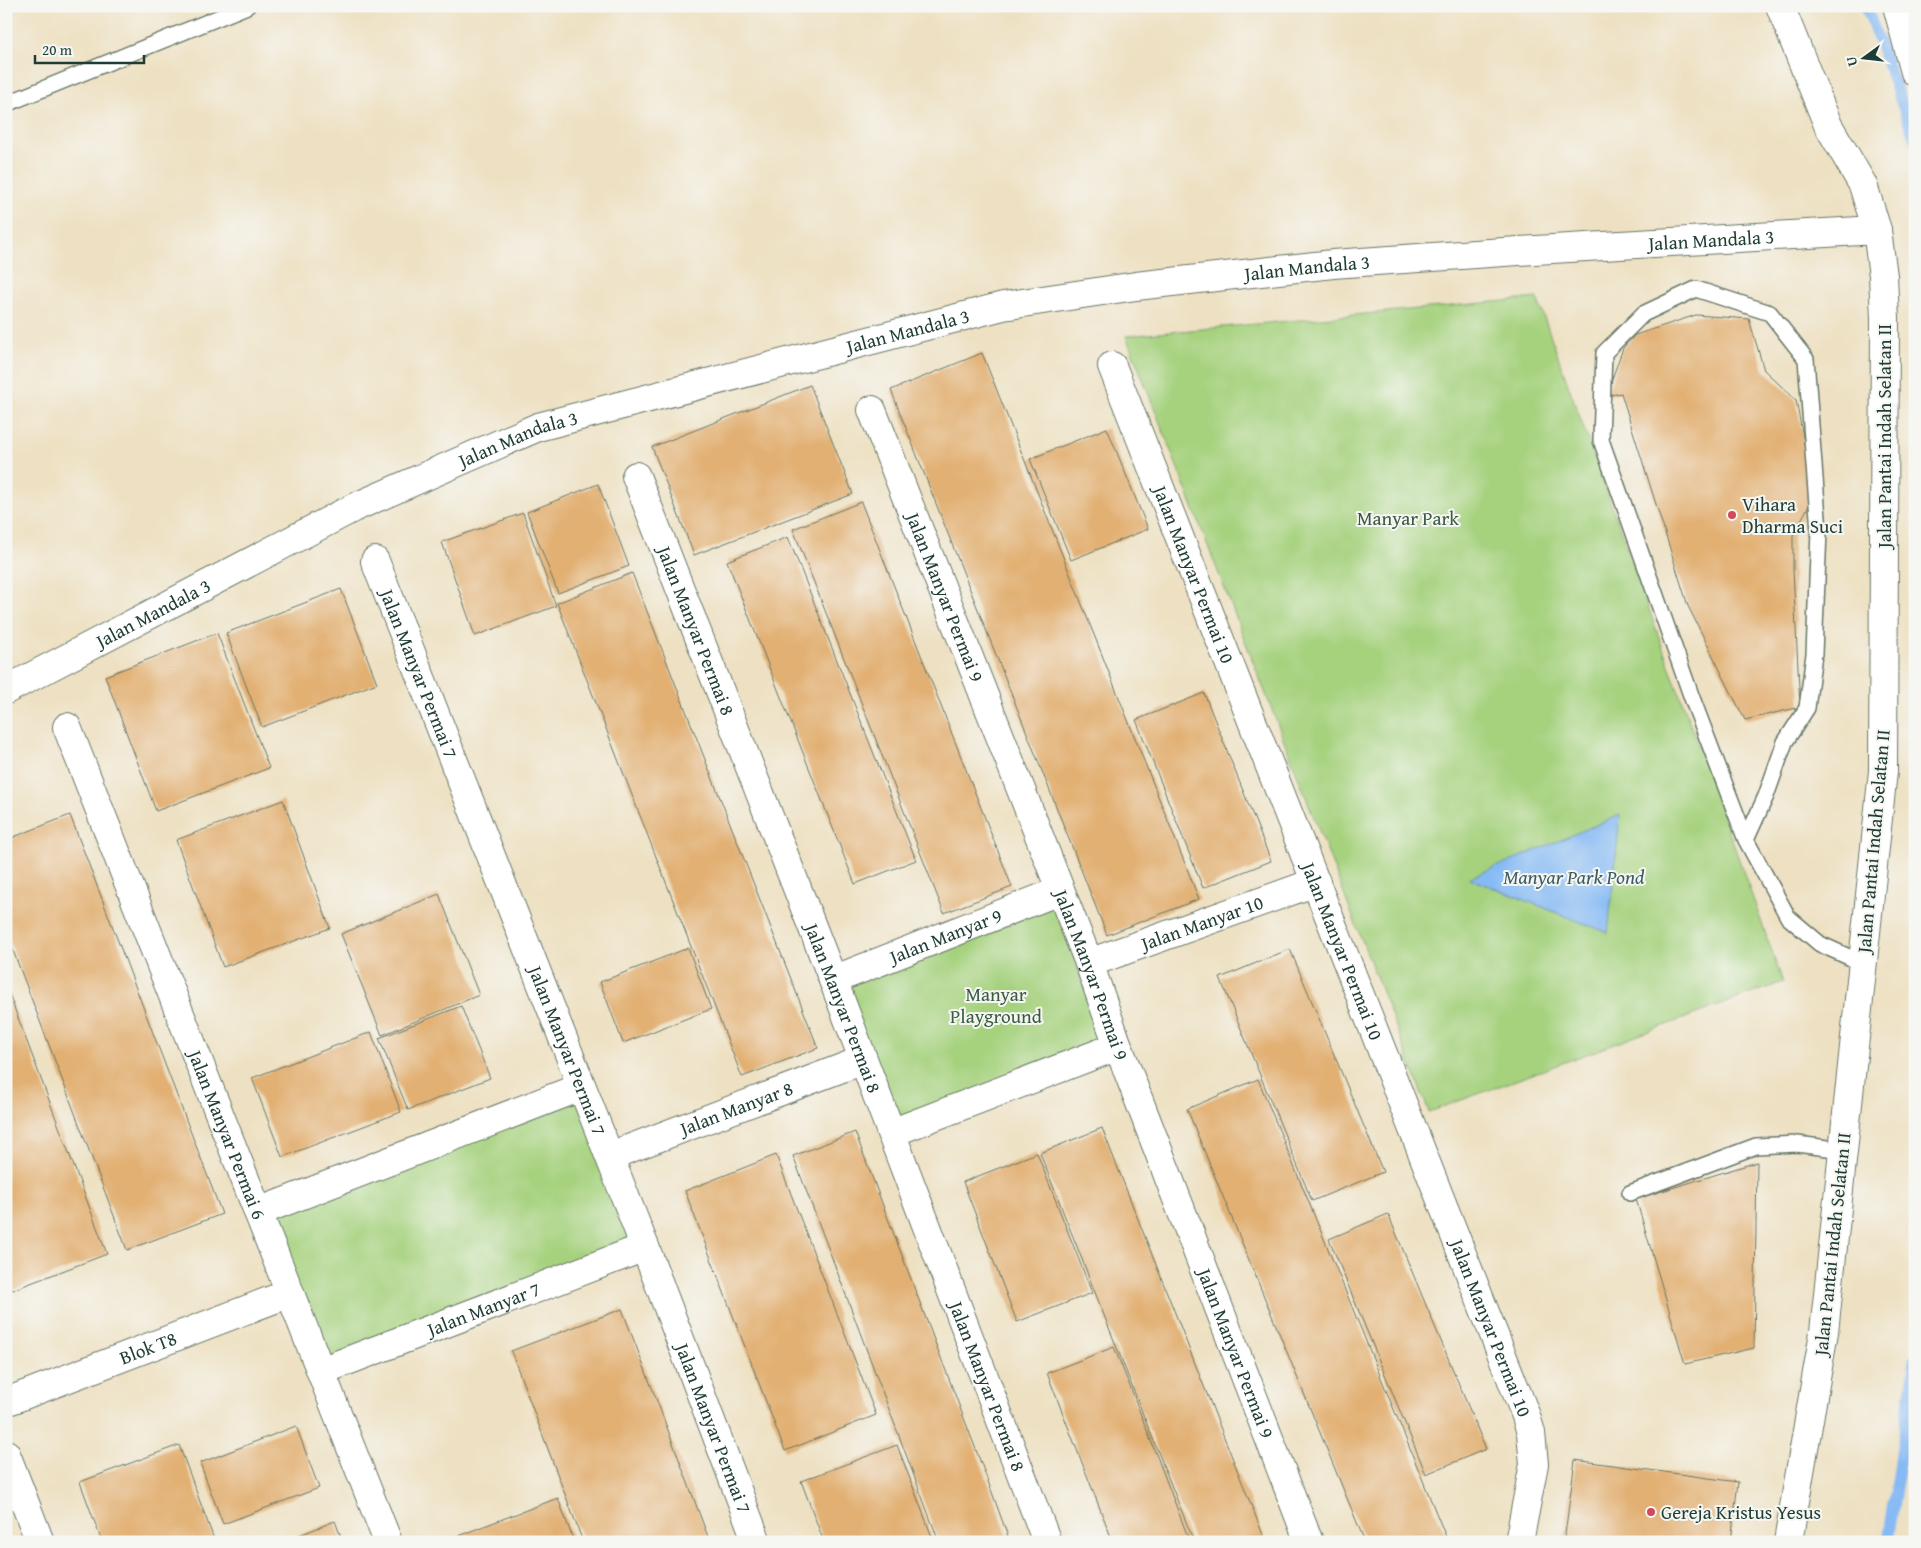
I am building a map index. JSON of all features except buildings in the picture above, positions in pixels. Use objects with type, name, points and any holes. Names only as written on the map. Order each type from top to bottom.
[{"type":"street","name":"Jalan Pantai Indah Selatan II","points":[[1780,6],[1828,125],[1863,185],[1877,230],[1883,276],[1885,318],[1883,770],[1824,1332],[1788,1542]]},
{"type":"street","points":[[1897,6],[1915,72]]},
{"type":"street","name":"Jalan Mandala 3","points":[[6,690],[353,508],[538,427],[1003,306],[1136,286],[1333,264],[1528,250],[1877,230]]},
{"type":"street","name":"Jalan Manyar Permai 10","points":[[1112,366],[1526,1416],[1531,1433],[1534,1464],[1519,1542]]},
{"type":"street","name":"Jalan Manyar Permai 9","points":[[872,410],[1089,963],[1118,1046],[1309,1542]]},
{"type":"street","name":"Jalan Manyar Permai 8","points":[[636,476],[833,980],[1047,1542]]},
{"type":"street","name":"Jalan Manyar Permai 7","points":[[375,560],[581,1087],[610,1156],[757,1542]]},
{"type":"street","name":"Jalan Manyar Permai 6","points":[[68,728],[388,1542]]},
{"type":"street","name":"Jalan Manyar 10","points":[[1089,963],[1316,882]]},
{"type":"street","name":"Jalan Manyar 9","points":[[833,980],[1059,890]]},
{"type":"street","points":[[891,1133],[1118,1046]]},
{"type":"street","name":"Jalan Manyar 8","points":[[610,1156],[863,1060]]},
{"type":"street","points":[[258,1212],[581,1087]]},
{"type":"street","name":"Jalan Manyar 7","points":[[321,1371],[645,1247]]},
{"type":"street","name":"Blok T8","points":[[6,1402],[290,1293]]},
{"type":"street","points":[[6,1454],[40,1542]]},
{"type":"lane","points":[[6,104],[247,6]]},
{"type":"lane","points":[[1746,840],[1766,796],[1785,742],[1807,708],[1814,654],[1819,531],[1806,359],[1770,313],[1696,289],[1644,314],[1604,353],[1601,440],[1692,698],[1746,840],[1788,917],[1820,944],[1862,962]]},
{"type":"lane","points":[[1630,1193],[1756,1146],[1797,1144],[1843,1150]]},
{"type":"green space","name":"Manyar Park","points":[[1537,298],[1783,982],[1429,1112],[1126,336]]},
{"type":"green space","name":"Manyar Playground","points":[[1053,902],[1102,1033],[1093,1049],[894,1124],[841,985]]},
{"type":"green space","points":[[581,1087],[645,1247],[321,1371],[258,1212]]},
{"type":"water","name":"Manyar Park Pond","points":[[1620,815],[1608,933],[1469,878]]},
{"type":"waterway","points":[[1866,6],[1915,140]]},
{"type":"waterway","points":[[1888,1542],[1915,1360]]},
{"type":"place","name":"Vihara Dharma Suci","points":[[1732,515]]},
{"type":"place","name":"Gereja Kristus Yesus","points":[[1651,1512]]}]
